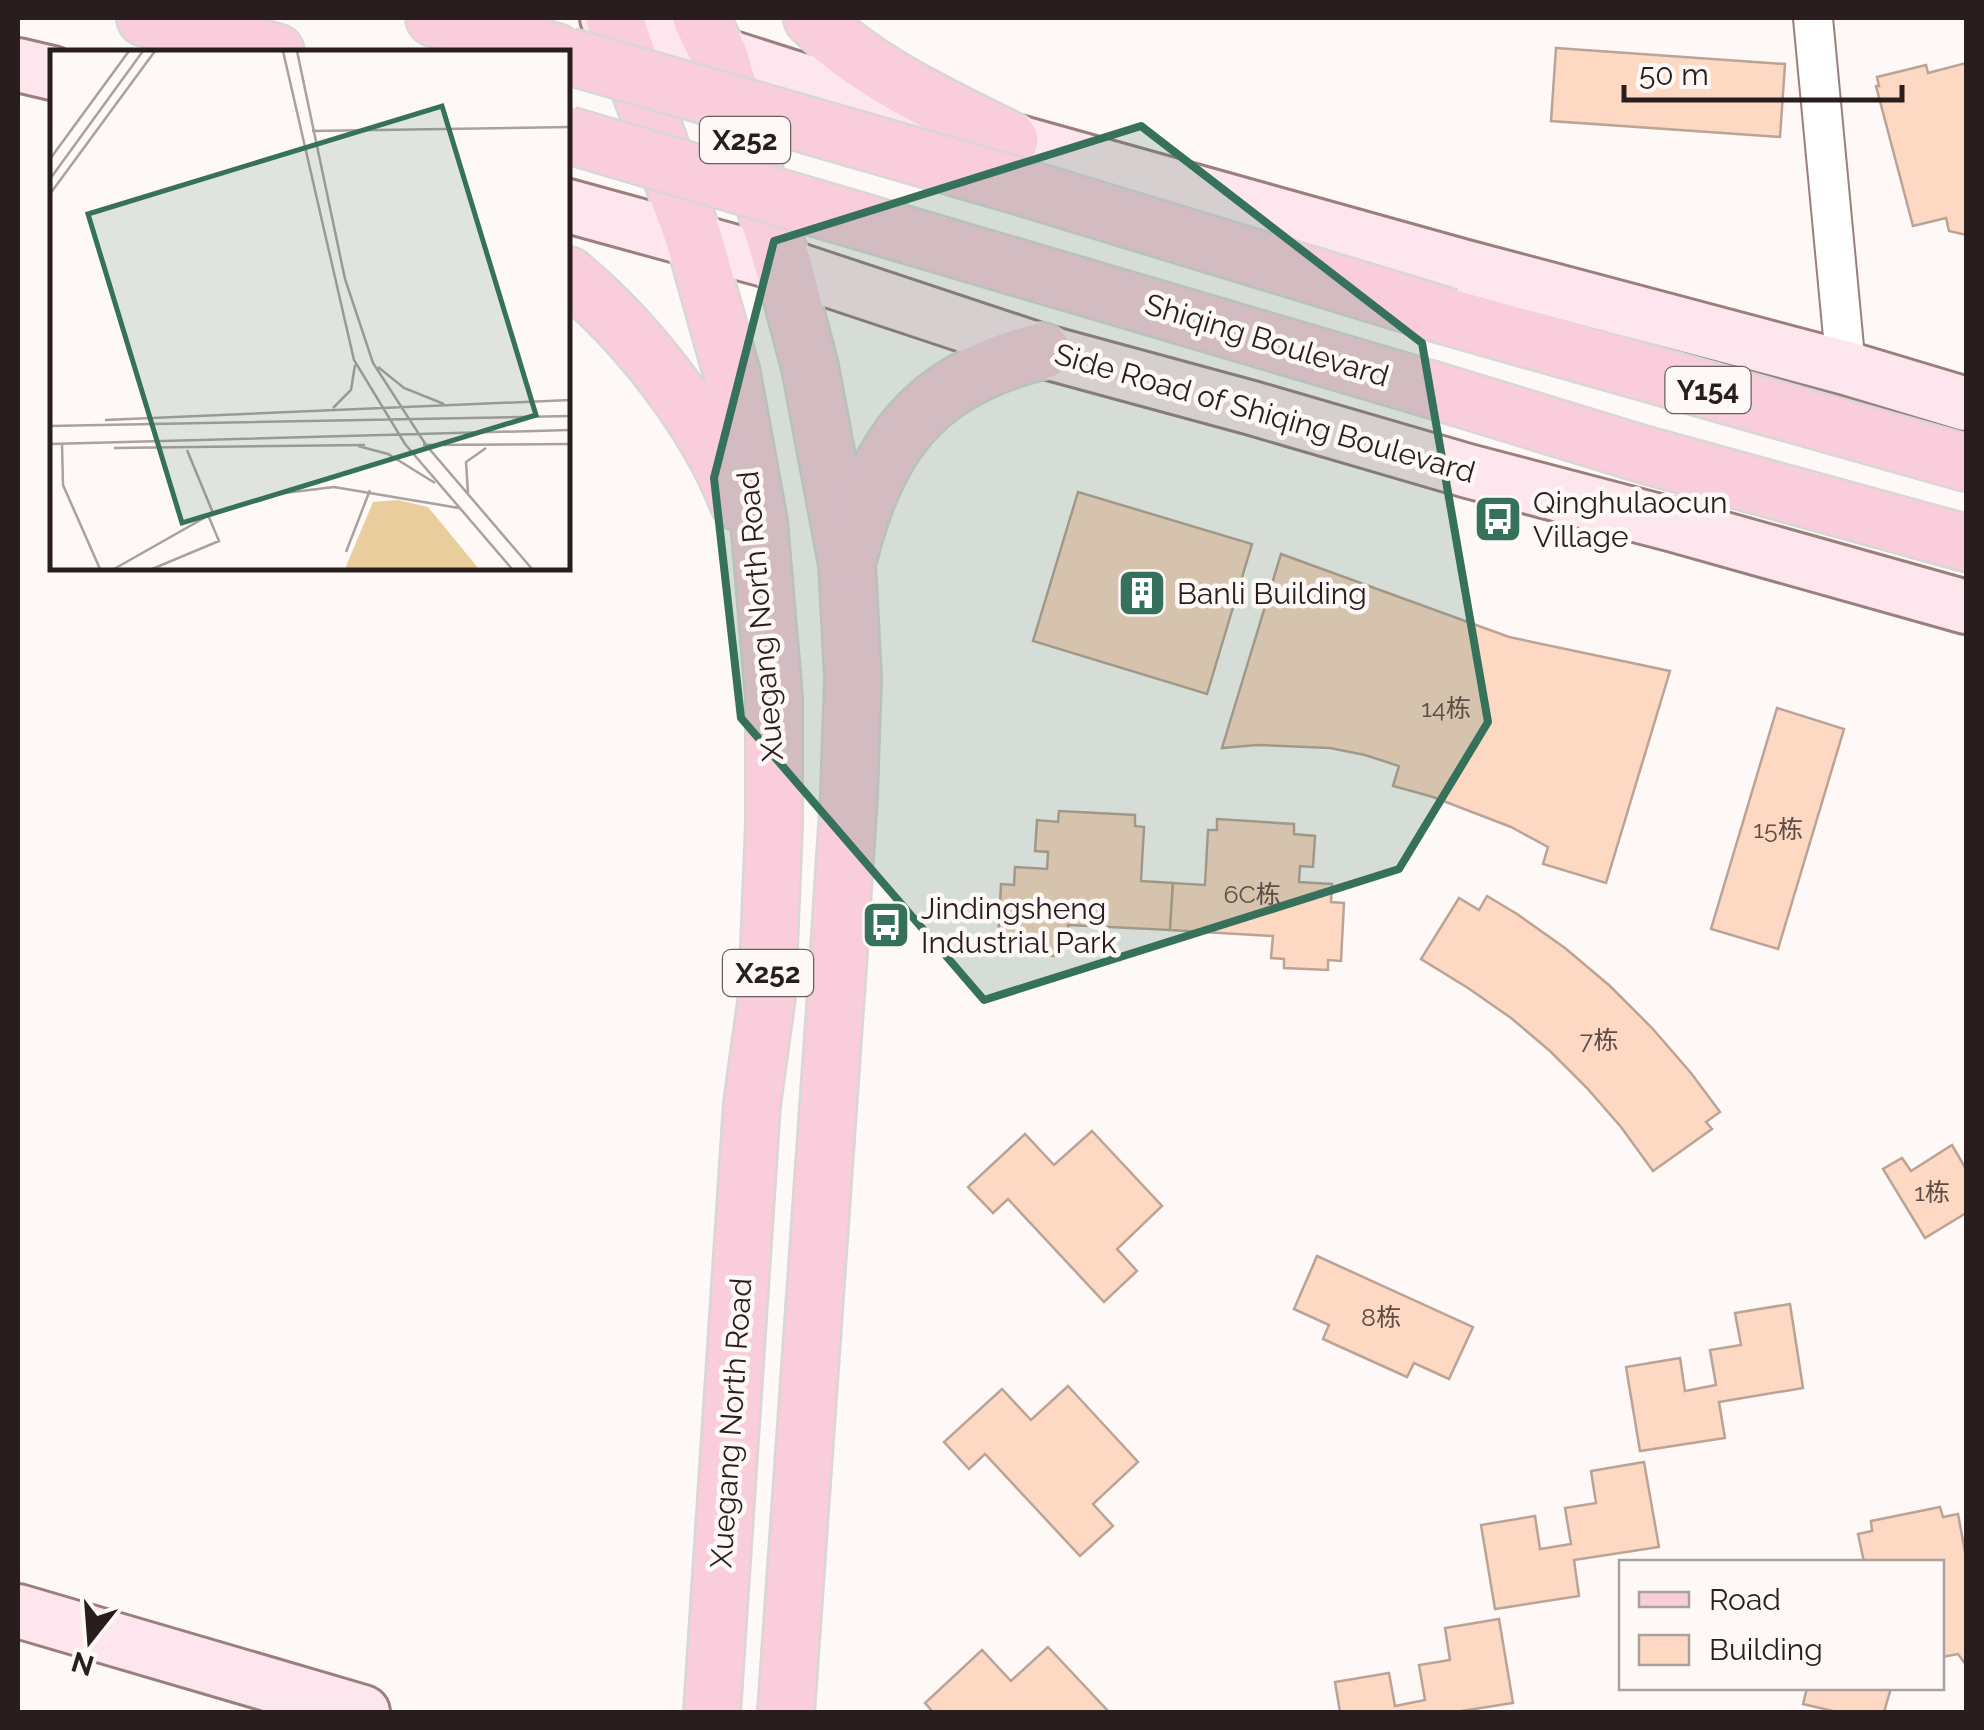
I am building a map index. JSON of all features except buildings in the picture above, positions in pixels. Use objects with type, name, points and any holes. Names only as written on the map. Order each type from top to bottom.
[{"type":"main road","points":[[145,18],[268,50]]},
{"type":"main road","points":[[434,18],[549,50]]},
{"type":"main road","name":"Y154","points":[[612,18],[710,36],[839,92],[1966,404]]},
{"type":"main road","name":"Xuegang North Road","points":[[612,18],[694,239],[732,374],[759,522],[774,696],[767,996],[752,1104],[712,1712]]},
{"type":"main road","points":[[812,18],[904,88],[1010,140]]},
{"type":"main road","name":"X252","points":[[710,36],[783,265],[810,367],[847,564],[853,678],[848,815],[786,1712]]},
{"type":"main road","name":"Y154","points":[[570,57],[1449,316],[1966,463]]},
{"type":"main road","points":[[18,64],[50,72]]},
{"type":"main road","name":"Shiqing Boulevard","points":[[570,136],[1642,454],[1966,543]]},
{"type":"main road","name":"Side Road of Shiqing Boulevard","points":[[570,207],[783,265],[1042,351],[1966,607]]},
{"type":"main road","points":[[570,277],[635,342],[690,410],[732,487],[762,568]]},
{"type":"main road","points":[[847,564],[858,520],[874,483],[894,444],[914,417],[976,373],[1008,359],[1042,351]]},
{"type":"main road","points":[[18,1611],[362,1712]]},
{"type":"street","points":[[1813,18],[1846,368]]},
{"type":"highlighted area","points":[[1141,126],[1422,343],[1488,722],[1399,869],[984,1000],[741,718],[714,478],[774,241]]},
{"type":"place","name":"Qinghulaocun Village","points":[[1498,519]]},
{"type":"place","name":"Banli Building","points":[[1142,593]]},
{"type":"place","name":"Jindingsheng Industrial Park","points":[[886,925]]}]
